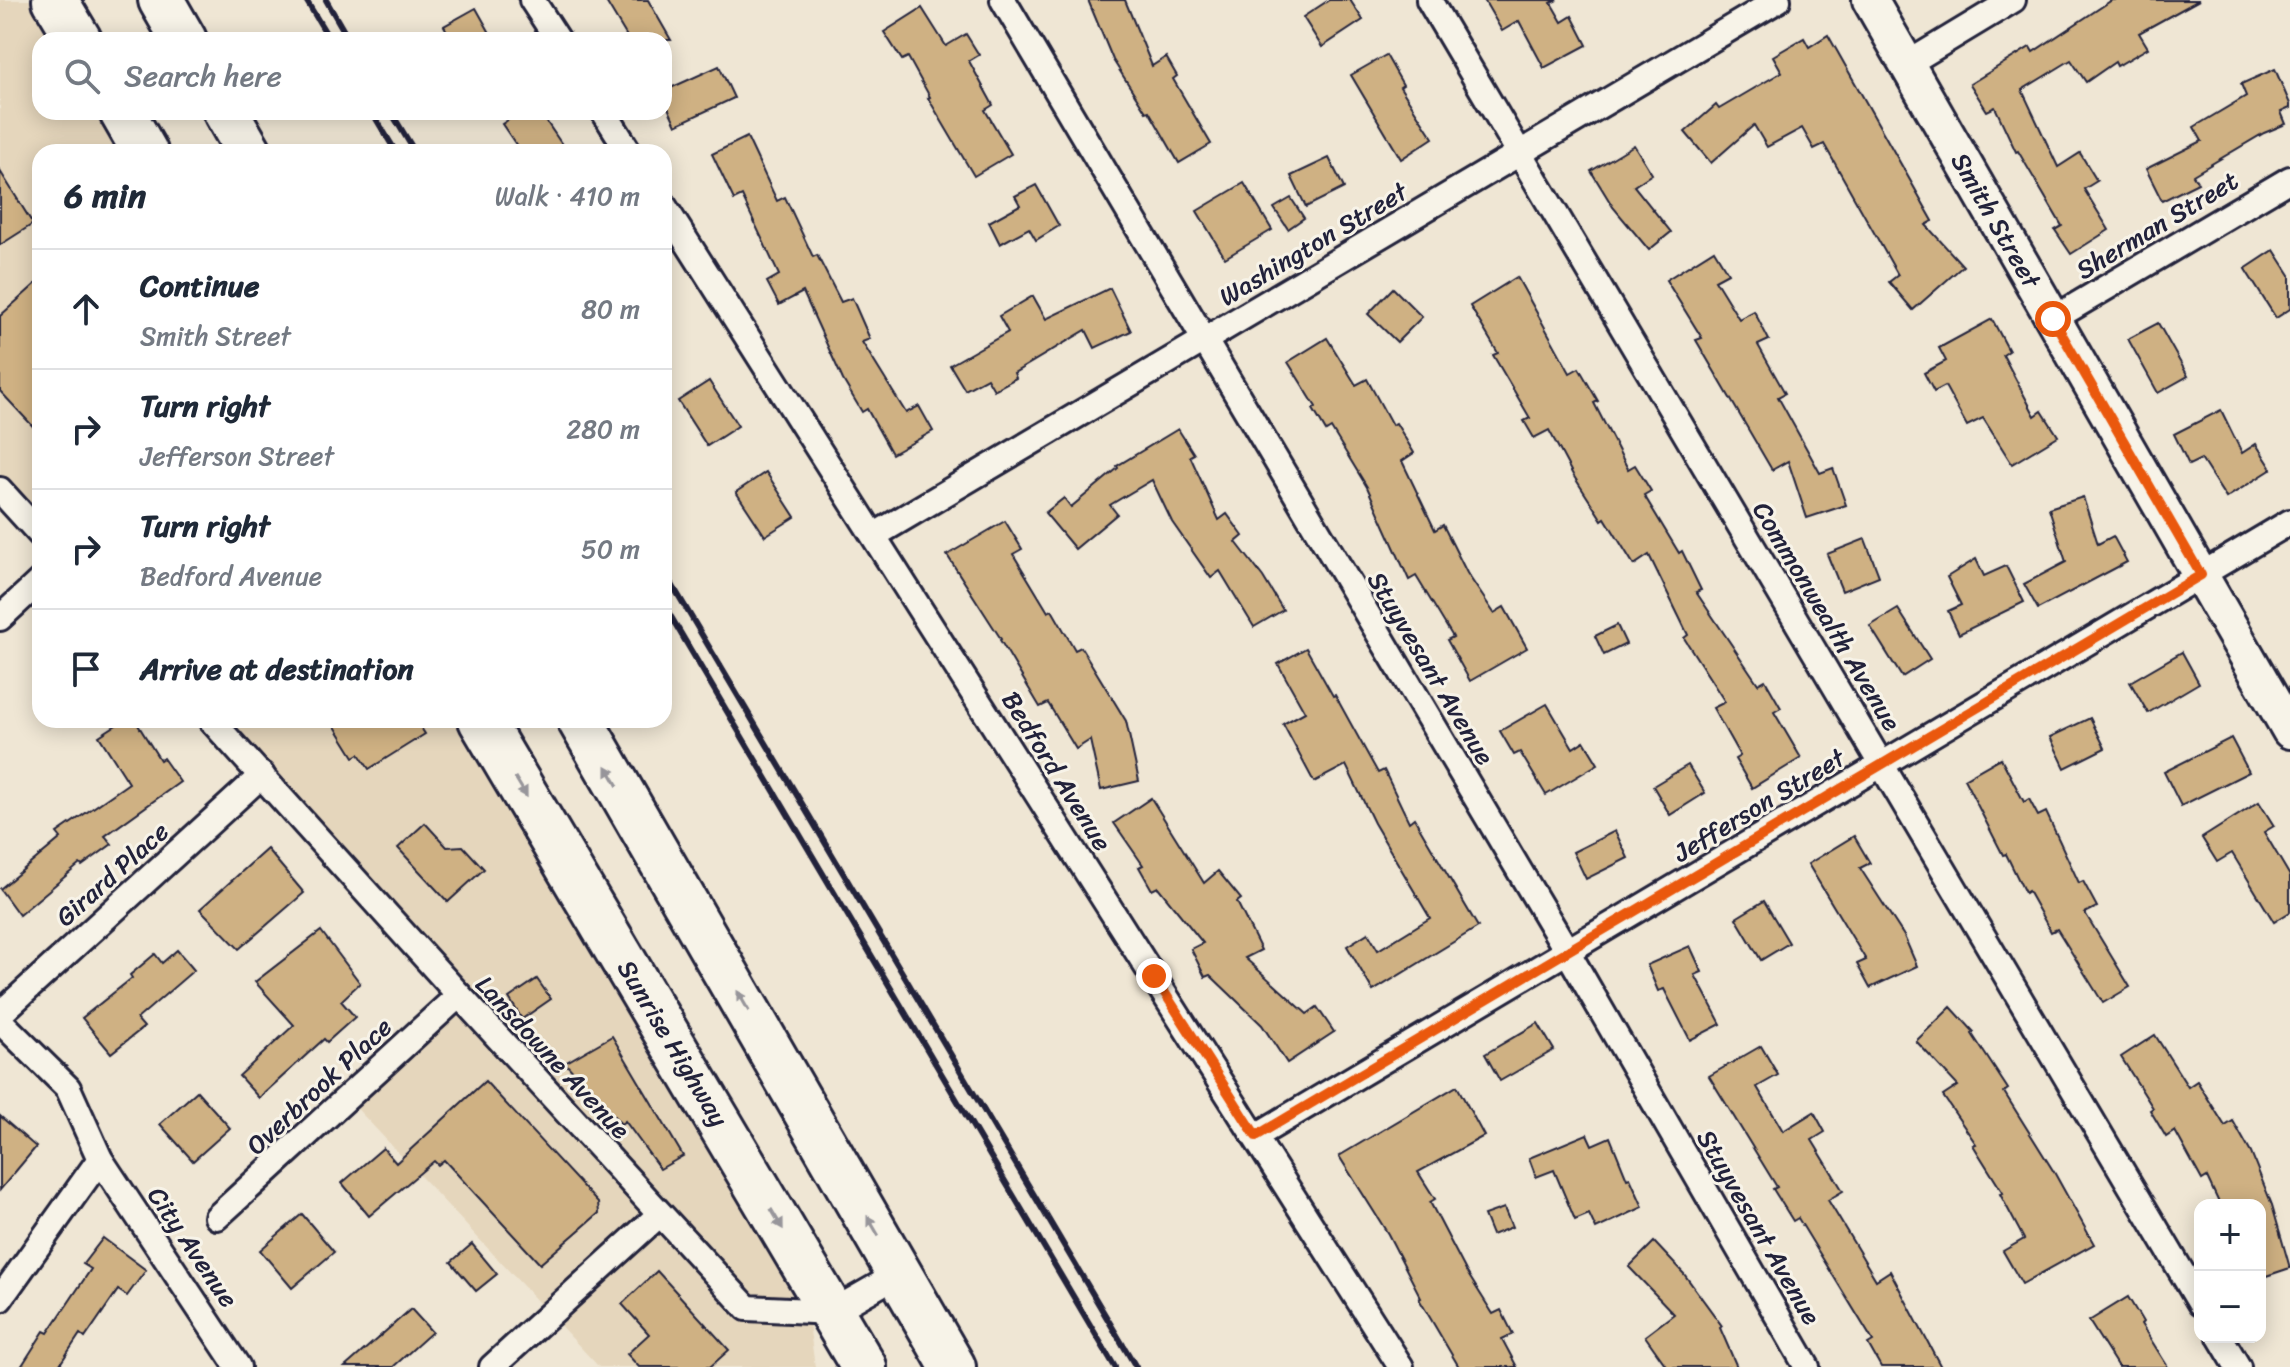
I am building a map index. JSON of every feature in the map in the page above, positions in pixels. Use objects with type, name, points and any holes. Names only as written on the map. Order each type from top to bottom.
[{"type":"highway","points":[[55,0],[74,32]]},
{"type":"highway","points":[[161,0],[179,32]]},
{"type":"highway","points":[[127,120],[140,144]]},
{"type":"highway","points":[[231,120],[244,144]]},
{"type":"highway","name":"Sunrise Highway","points":[[486,728],[864,1367]]},
{"type":"highway","points":[[585,728],[953,1367]]},
{"type":"street","points":[[532,0],[553,32]]},
{"type":"street","name":"Stuyvesant Avenue","points":[[1003,0],[1567,951],[1807,1367]]},
{"type":"street","name":"Commonwealth Avenue","points":[[1429,0],[2194,1293]]},
{"type":"street","name":"Washington Street","points":[[875,535],[1778,0]]},
{"type":"street","name":"Smith Street","points":[[1870,0],[2290,731]]},
{"type":"street","points":[[1907,64],[2013,0]]},
{"type":"street","points":[[609,120],[624,144]]},
{"type":"street","name":"Sherman Street","points":[[2053,319],[2290,179]]},
{"type":"street","name":"Bedford Avenue","points":[[672,218],[1401,1367]]},
{"type":"street","points":[[0,490],[32,525]]},
{"type":"street","name":"Jefferson Street","points":[[1256,1136],[2290,522]]},
{"type":"street","points":[[0,618],[32,588]]},
{"type":"street","name":"Lansdowne Avenue","points":[[218,728],[747,1308],[832,1312]]},
{"type":"street","name":"Girard Place","points":[[0,1014],[262,775]]},
{"type":"street","name":"Overbrook Place","points":[[217,1217],[459,995]]},
{"type":"street","name":"City Avenue","points":[[0,1021],[68,1088],[100,1159],[238,1367]]},
{"type":"street","points":[[0,1299],[100,1159]]},
{"type":"street","points":[[492,1367],[660,1214]]},
{"type":"street","points":[[832,1312],[900,1273]]},
{"type":"street","points":[[2224,1343],[2238,1367]]},
{"type":"shaded area","points":[[0,0],[49,0],[68,32],[32,32],[32,120],[120,120],[134,144],[32,144],[32,529],[0,493]]},
{"type":"shaded area","points":[[212,728],[478,728],[803,1280],[815,1367],[599,1367],[349,1100],[458,1000]]},
{"type":"building","points":[[605,0],[648,0],[666,32],[624,32]]},
{"type":"building","points":[[1088,0],[1125,0],[1152,66],[1166,57],[1177,76],[1173,79],[1211,144],[1179,163],[1149,111],[1146,112],[1113,60]]},
{"type":"building","points":[[1329,0],[1350,0],[1363,20],[1322,47],[1303,17]]},
{"type":"building","points":[[1484,0],[1557,0],[1551,3],[1562,22],[1572,16],[1587,45],[1544,68],[1519,21],[1502,31]]},
{"type":"building","points":[[2112,0],[2199,0],[2139,33],[2148,48],[2117,66],[2115,62],[2086,82],[2071,60],[2022,90],[2058,167],[2080,153],[2097,181],[2084,189],[2109,230],[2071,254],[2055,230],[2062,226],[2016,152],[1995,107],[1987,111],[1970,84],[2030,47],[2033,52]]},
{"type":"building","points":[[476,8],[490,32],[447,32],[444,26]]},
{"type":"building","points":[[922,8],[946,46],[966,34],[979,55],[969,61],[993,105],[985,110],[1011,154],[974,176],[908,57],[902,60],[884,32]]},
{"type":"building","points":[[1828,35],[1933,221],[1926,225],[1963,266],[1913,310],[1889,282],[1898,275],[1824,144],[1814,149],[1802,128],[1767,147],[1754,125],[1711,163],[1685,132],[1716,105],[1719,109],[1782,72],[1773,56],[1804,38],[1809,47]]},
{"type":"building","points":[[1386,55],[1403,85],[1400,87],[1433,138],[1401,159],[1351,75]]},
{"type":"building","points":[[719,66],[734,98],[676,125],[672,116],[672,87]]},
{"type":"building","points":[[2275,69],[2290,104],[2290,108],[2281,112],[2286,124],[2264,133],[2193,175],[2198,183],[2162,201],[2146,169],[2202,141],[2194,127],[2246,96],[2241,84]]},
{"type":"building","points":[[508,120],[545,120],[562,144],[516,144],[502,124]]},
{"type":"building","points":[[747,137],[777,201],[785,197],[813,257],[817,255],[841,302],[852,298],[870,339],[862,342],[906,413],[919,406],[933,431],[892,454],[867,409],[862,412],[843,380],[803,292],[779,305],[767,282],[779,275],[742,196],[734,200],[712,154]]},
{"type":"building","points":[[1634,145],[1652,174],[1634,186],[1671,232],[1649,250],[1613,207],[1591,171]]},
{"type":"building","points":[[1329,158],[1344,188],[1306,207],[1291,176]]},
{"type":"building","points":[[0,171],[32,225],[0,245]]},
{"type":"building","points":[[1244,183],[1272,230],[1225,258],[1197,211]]},
{"type":"building","points":[[1036,185],[1059,226],[1036,240],[1029,228],[1000,244],[989,222],[1020,205],[1015,196]]},
{"type":"building","points":[[1291,198],[1304,218],[1288,229],[1274,208]]},
{"type":"building","points":[[1714,250],[1728,273],[1715,280],[1739,319],[1754,311],[1769,340],[1758,345],[1785,393],[1778,397],[1820,473],[1833,468],[1846,505],[1807,518],[1788,461],[1772,470],[1696,340],[1702,338],[1666,280]]},
{"type":"building","points":[[2274,250],[2290,275],[2290,309],[2276,318],[2245,269]]},
{"type":"building","points":[[1517,277],[1570,373],[1579,368],[1598,401],[1594,403],[1628,469],[1635,465],[1651,491],[1644,495],[1679,553],[1682,551],[1701,590],[1696,592],[1758,684],[1765,680],[1781,708],[1774,712],[1801,758],[1752,788],[1735,759],[1740,756],[1713,708],[1725,702],[1684,638],[1688,635],[1649,555],[1634,565],[1573,475],[1549,430],[1534,438],[1524,421],[1530,418],[1493,355],[1498,353],[1470,306]]},
{"type":"building","points":[[32,287],[32,425],[0,391],[0,316]]},
{"type":"building","points":[[1110,288],[1131,331],[1095,348],[1086,330],[1014,373],[1016,378],[994,390],[987,378],[965,390],[950,365],[1008,332],[999,316],[1033,296],[1046,319]]},
{"type":"building","points":[[1393,288],[1422,317],[1397,342],[1368,314]]},
{"type":"building","points":[[1992,319],[2009,351],[2003,355],[2035,416],[2042,411],[2058,436],[2012,464],[1983,418],[1967,426],[1945,386],[1934,392],[1924,373],[1946,361],[1939,348]]},
{"type":"building","points":[[2158,323],[2188,376],[2158,393],[2128,339]]},
{"type":"building","points":[[1327,338],[1356,385],[1367,379],[1392,425],[1396,423],[1414,453],[1402,461],[1435,530],[1443,525],[1467,573],[1494,613],[1504,607],[1527,648],[1470,681],[1447,640],[1453,637],[1416,576],[1409,580],[1367,487],[1331,428],[1326,431],[1313,409],[1316,407],[1288,362]]},
{"type":"building","points":[[709,381],[738,426],[707,446],[678,401]]},
{"type":"building","points":[[2221,410],[2242,453],[2256,444],[2272,469],[2226,498],[2201,459],[2189,465],[2174,434]]},
{"type":"building","points":[[1178,429],[1194,454],[1190,456],[1219,520],[1227,514],[1243,536],[1236,542],[1283,610],[1254,627],[1220,571],[1211,578],[1172,522],[1152,480],[1110,505],[1117,514],[1075,549],[1045,513],[1064,498],[1071,507],[1117,466]]},
{"type":"building","points":[[766,472],[795,517],[765,536],[736,492]]},
{"type":"building","points":[[2083,497],[2098,544],[2113,536],[2127,562],[2038,609],[2024,584],[2066,562],[2049,508]]},
{"type":"building","points":[[1005,521],[1022,549],[1013,554],[1048,612],[1052,610],[1075,650],[1081,647],[1126,721],[1139,781],[1101,790],[1090,740],[1076,749],[1048,703],[1040,707],[947,555]]},
{"type":"building","points":[[1865,539],[1879,576],[1842,591],[1827,554]]},
{"type":"building","points":[[1976,559],[1984,576],[2006,566],[2024,602],[1959,634],[1948,611],[1961,605],[1947,577]]},
{"type":"building","points":[[1898,609],[1930,659],[1902,677],[1870,626]]},
{"type":"building","points":[[1617,625],[1626,644],[1604,655],[1595,636]]},
{"type":"building","points":[[1306,648],[1378,773],[1384,770],[1409,822],[1414,818],[1478,927],[1373,991],[1347,946],[1368,933],[1378,950],[1430,918],[1374,823],[1346,765],[1314,782],[1283,724],[1305,712],[1278,664]]},
{"type":"building","points":[[2182,652],[2199,683],[2148,713],[2130,682]]},
{"type":"building","points":[[1547,704],[1573,748],[1584,741],[1598,764],[1546,795],[1520,752],[1514,755],[1500,731]]},
{"type":"building","points":[[2090,718],[2105,748],[2065,768],[2050,737]]},
{"type":"building","points":[[112,728],[140,728],[160,760],[163,758],[180,782],[105,836],[112,844],[82,866],[80,864],[19,915],[0,889],[61,838],[57,833],[129,783],[99,736]]},
{"type":"building","points":[[336,728],[421,728],[425,734],[369,769],[359,754],[354,757]]},
{"type":"building","points":[[2231,738],[2249,772],[2181,806],[2164,772]]},
{"type":"building","points":[[2001,758],[2024,802],[2029,799],[2038,816],[2046,812],[2079,883],[2083,881],[2097,907],[2085,913],[2130,987],[2103,1003],[2057,929],[2051,932],[2028,891],[2025,893],[1964,779]]},
{"type":"building","points":[[1688,765],[1705,793],[1670,815],[1653,786]]},
{"type":"building","points":[[1151,798],[1204,883],[1218,871],[1241,899],[1237,902],[1261,950],[1245,958],[1307,1014],[1317,1007],[1334,1032],[1287,1063],[1262,1025],[1210,975],[1205,977],[1191,949],[1203,943],[1158,887],[1152,890],[1139,867],[1143,865],[1114,823]]},
{"type":"building","points":[[2259,802],[2274,826],[2264,832],[2290,876],[2290,912],[2274,922],[2232,853],[2217,862],[2202,838]]},
{"type":"building","points":[[425,823],[447,847],[463,846],[484,869],[448,902],[398,848]]},
{"type":"building","points":[[1615,831],[1628,858],[1586,879],[1573,852]]},
{"type":"building","points":[[1854,836],[1870,863],[1860,868],[1904,936],[1917,966],[1870,988],[1857,964],[1866,960],[1808,864]]},
{"type":"building","points":[[267,849],[304,893],[239,949],[200,909]]},
{"type":"building","points":[[1764,901],[1789,943],[1761,960],[1736,918]]},
{"type":"building","points":[[321,931],[360,983],[341,1001],[355,1017],[327,1042],[324,1039],[259,1098],[239,1076],[294,1025],[255,982]]},
{"type":"building","points":[[1690,946],[1702,972],[1695,975],[1721,1024],[1690,1040],[1664,989],[1658,991],[1647,965]]},
{"type":"building","points":[[177,950],[194,970],[137,1019],[144,1027],[111,1053],[82,1018],[132,978],[130,975],[155,954],[162,963]]},
{"type":"building","points":[[537,979],[551,999],[522,1019],[509,998]]},
{"type":"building","points":[[1951,1007],[1974,1032],[1972,1034],[2008,1089],[2004,1092],[2094,1244],[2022,1284],[2003,1251],[2024,1239],[2000,1194],[2003,1193],[1973,1145],[1976,1144],[1943,1096],[1958,1086],[1916,1041]]},
{"type":"building","points":[[1538,1023],[1554,1050],[1500,1081],[1485,1054]]},
{"type":"building","points":[[2155,1035],[2188,1087],[2197,1081],[2225,1126],[2233,1121],[2251,1153],[2272,1205],[2290,1268],[2266,1276],[2266,1199],[2217,1199],[2207,1177],[2202,1180],[2175,1131],[2166,1137],[2150,1110],[2153,1108],[2121,1057]]},
{"type":"building","points":[[612,1036],[683,1156],[660,1169],[625,1121],[621,1124],[565,1063]]},
{"type":"building","points":[[1761,1046],[1778,1075],[1757,1087],[1783,1131],[1814,1112],[1825,1132],[1812,1140],[1843,1191],[1828,1200],[1876,1280],[1890,1271],[1941,1367],[1881,1367],[1868,1344],[1873,1341],[1798,1218],[1793,1221],[1773,1189],[1777,1187],[1709,1076]]},
{"type":"building","points":[[485,1081],[598,1203],[599,1213],[540,1264],[444,1160],[438,1165],[434,1161],[369,1216],[342,1183],[383,1148],[396,1163]]},
{"type":"building","points":[[1457,1086],[1484,1136],[1418,1172],[1435,1199],[1430,1202],[1466,1271],[1493,1314],[1501,1310],[1513,1334],[1502,1339],[1517,1367],[1459,1367],[1419,1299],[1388,1234],[1339,1156]]},
{"type":"building","points":[[197,1091],[230,1128],[193,1161],[160,1124]]},
{"type":"building","points":[[0,1116],[36,1147],[0,1190]]},
{"type":"building","points":[[1587,1134],[1592,1145],[1610,1137],[1627,1179],[1630,1178],[1643,1207],[1596,1229],[1589,1214],[1575,1220],[1554,1170],[1536,1177],[1529,1158]]},
{"type":"building","points":[[1504,1208],[1512,1227],[1492,1235],[1484,1215]]},
{"type":"building","points":[[302,1214],[334,1252],[292,1288],[260,1250]]},
{"type":"building","points":[[103,1238],[146,1270],[127,1296],[118,1290],[85,1338],[80,1334],[58,1367],[21,1367],[91,1269],[83,1264]]},
{"type":"building","points":[[1654,1242],[1684,1274],[1722,1326],[1720,1328],[1737,1367],[1667,1367],[1645,1336],[1674,1314],[1629,1267]]},
{"type":"building","points":[[472,1244],[497,1274],[476,1291],[451,1262]]},
{"type":"building","points":[[657,1271],[729,1350],[710,1367],[639,1367],[627,1354],[649,1334],[622,1304]]},
{"type":"building","points":[[2128,1297],[2168,1367],[2118,1367],[2089,1321]]},
{"type":"building","points":[[411,1309],[432,1332],[393,1367],[345,1367]]},
{"type":"railway","points":[[306,0],[325,32]]},
{"type":"railway","points":[[326,0],[344,32]]},
{"type":"railway","points":[[377,120],[391,144]]},
{"type":"railway","points":[[396,120],[410,144]]},
{"type":"railway","points":[[672,584],[1136,1367]]},
{"type":"railway","points":[[672,619],[1115,1367]]},
{"type":"route","points":[[1154,976],[1256,1136],[2201,575],[2053,319]]}]
